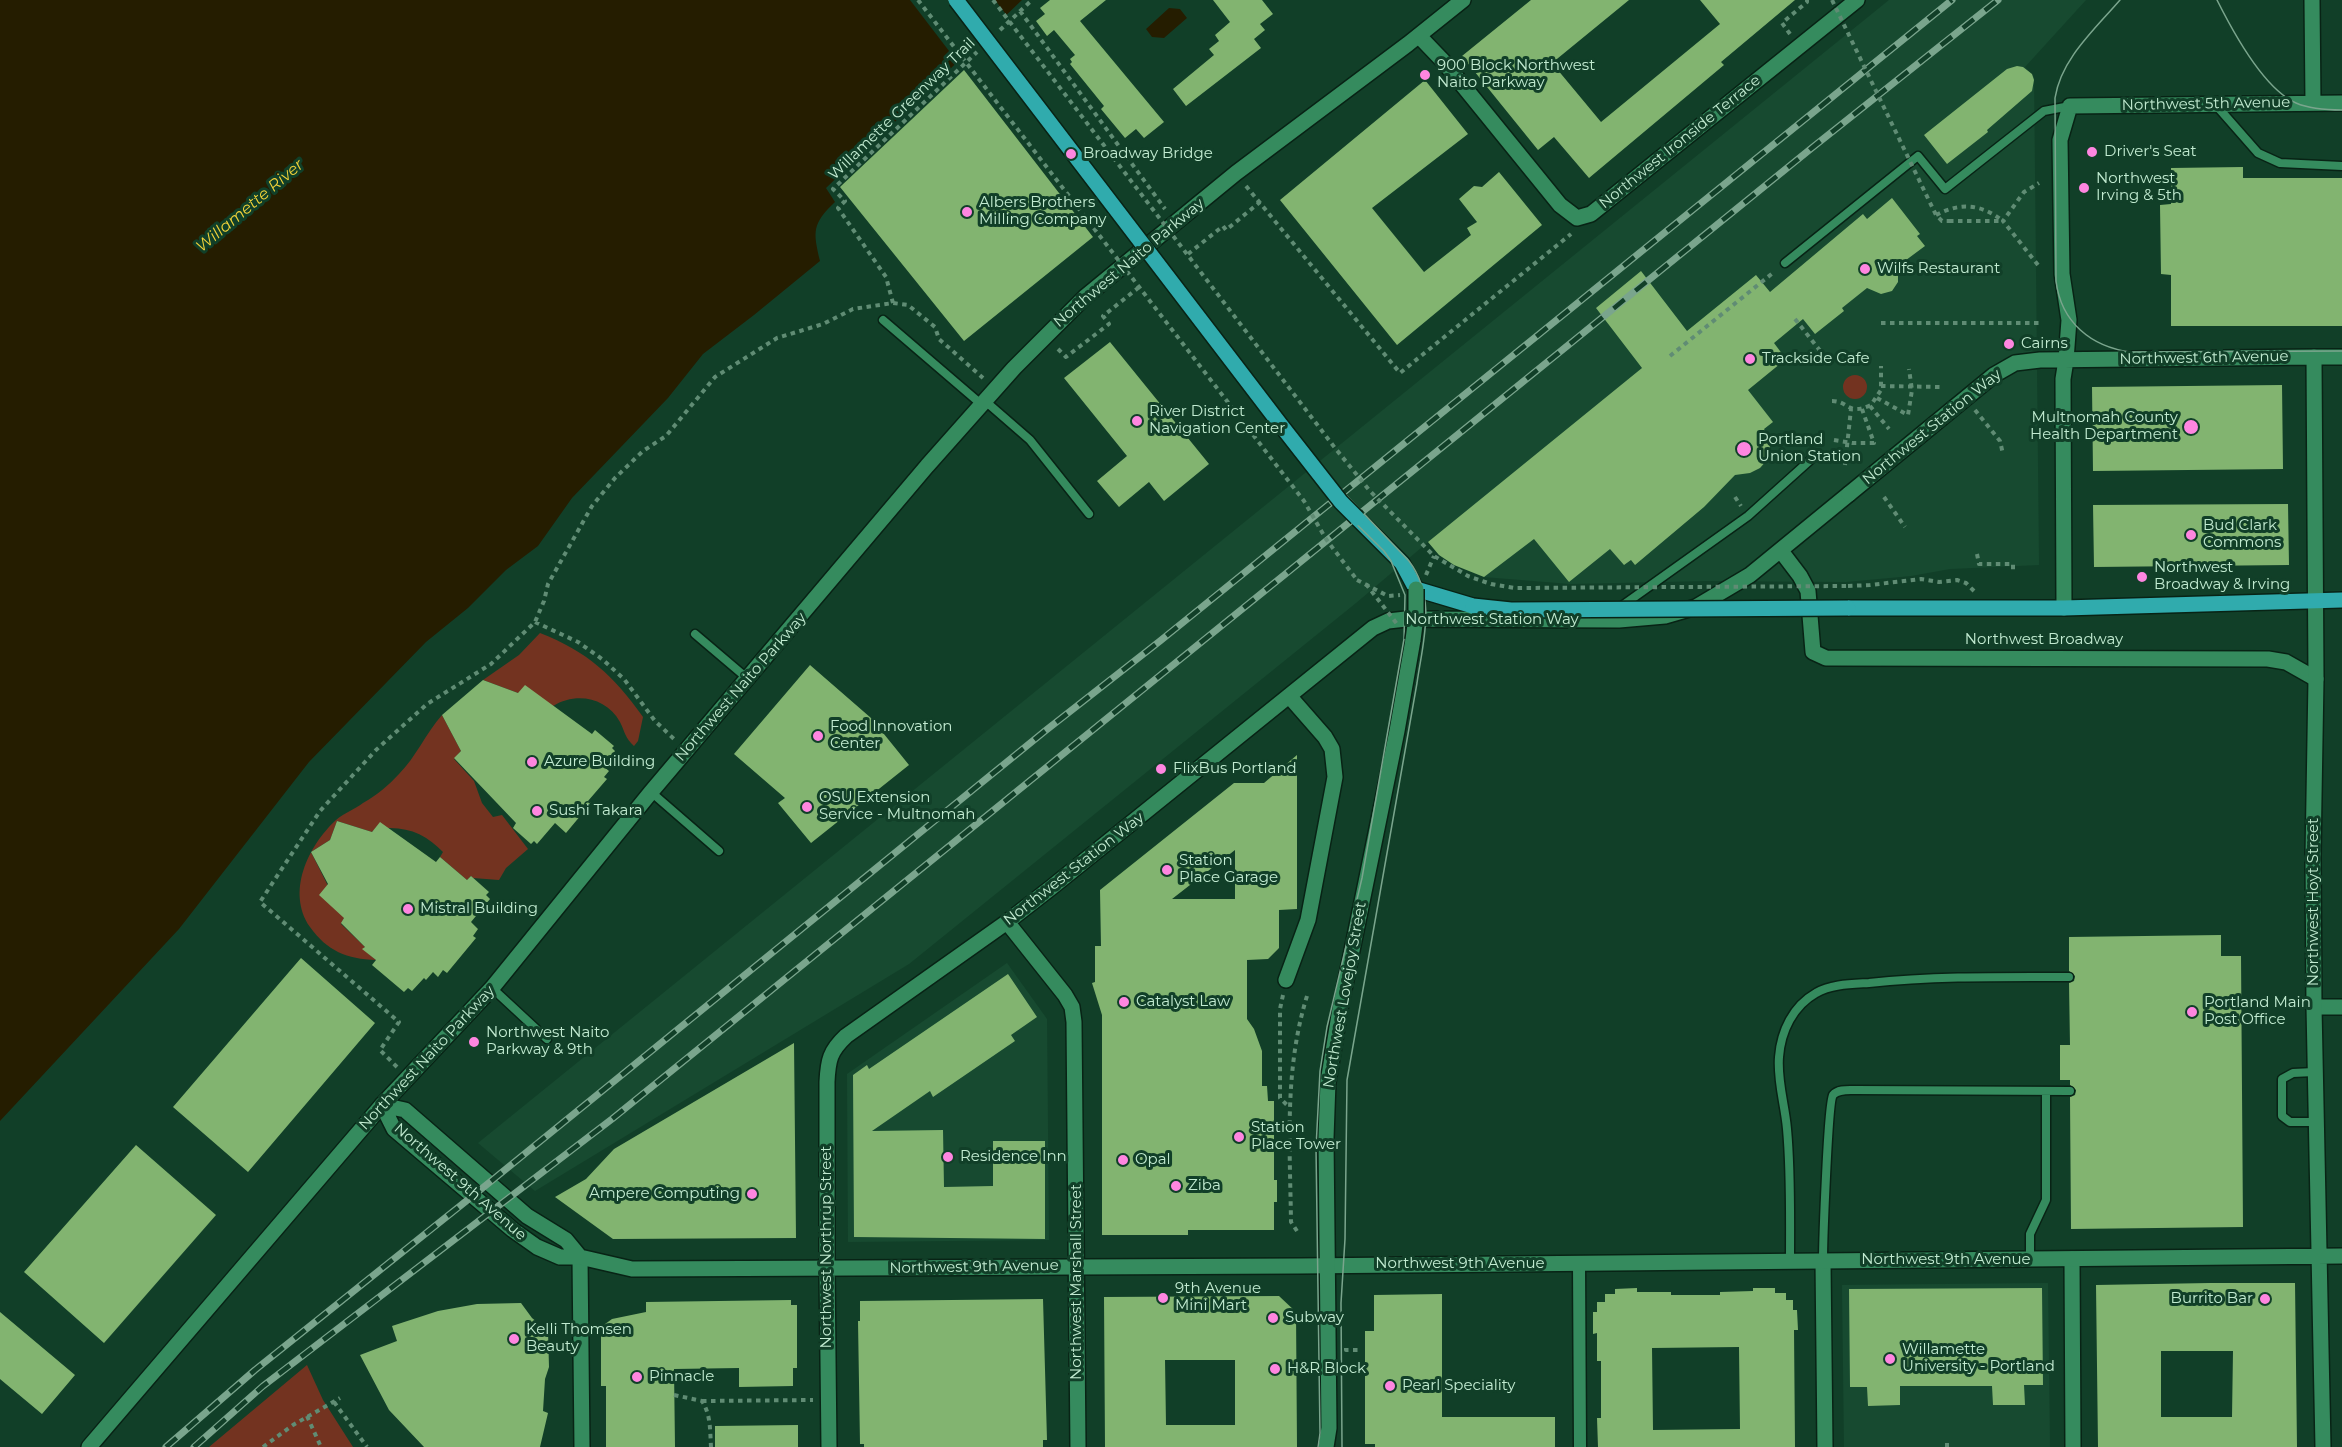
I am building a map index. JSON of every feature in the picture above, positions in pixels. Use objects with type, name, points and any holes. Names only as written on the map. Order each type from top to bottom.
[{"type":"main road","points":[[956,0],[1280,424],[1341,502],[1402,563],[1416,589]]},
{"type":"main road","name":"Northwest Broadway","points":[[1416,589],[1473,606],[1511,610],[1991,609],[2342,600]]},
{"type":"street","name":"Northwest Naito Parkway","points":[[89,1447],[382,1106],[492,988],[686,750],[987,398],[1085,297],[1236,173],[1419,36],[1463,0]]},
{"type":"street","name":"Northwest Ironside Terrace","points":[[1577,218],[1591,214],[1857,0]]},
{"type":"street","points":[[2313,0],[2313,103]]},
{"type":"street","points":[[1419,36],[1443,61],[1560,205],[1577,218]]},
{"type":"street","name":"Northwest 5th Avenue","points":[[2070,106],[2342,103]]},
{"type":"street","points":[[2064,608],[2063,379],[2069,320],[2062,274],[2060,140],[2070,106]]},
{"type":"street","name":"Northwest Hoyt Street","points":[[2314,357],[2316,679],[2313,856],[2314,1072],[2323,1447]]},
{"type":"street","name":"Northwest 6th Avenue","points":[[2066,360],[2342,357]]},
{"type":"street","name":"Northwest Station Way","points":[[834,1048],[846,1036],[1007,922],[1290,697],[1373,628],[1388,621],[1407,619],[1646,619],[1689,610],[1742,580],[1780,552],[1995,375],[2015,363],[2066,360]]},
{"type":"street","name":"Northwest Broadway","points":[[1780,552],[1800,576],[1808,591],[1813,652],[1826,658],[2268,659],[2286,662],[2316,679]]},
{"type":"street","name":"Northwest Lovejoy Street","points":[[1326,1447],[1329,1428],[1325,1120],[1330,1063],[1395,742],[1413,640],[1416,589]]},
{"type":"street","points":[[1286,980],[1308,920],[1335,777],[1332,749],[1325,737],[1290,697]]},
{"type":"street","name":"Northwest Marshall Street","points":[[1007,922],[1072,1007],[1078,1447]]},
{"type":"street","points":[[2314,1007],[2342,1007]]},
{"type":"street","name":"Northwest Northrup Street","points":[[829,1447],[826,1082],[834,1048]]},
{"type":"street","name":"Northwest 9th Avenue","points":[[382,1106],[394,1129],[525,1239],[560,1257],[580,1257],[632,1269],[2342,1256]]},
{"type":"street","name":"Northwest 9th Avenue","points":[[382,1106],[405,1110],[527,1216],[566,1240],[580,1257]]},
{"type":"street","points":[[580,1257],[582,1447]]},
{"type":"street","points":[[2072,1259],[2073,1447]]},
{"type":"street","points":[[1823,1261],[1825,1447]]},
{"type":"street","points":[[1579,1263],[1580,1447]]},
{"type":"street","name":"Northwest Lovejoy Street","points":[[1329,1428],[1337,1447]]},
{"type":"lane","points":[[2215,104],[2258,153],[2280,163],[2342,166]]},
{"type":"lane","points":[[1785,263],[1918,156],[1945,189],[2044,111],[2070,106]]},
{"type":"lane","points":[[883,320],[987,398],[1030,440],[1089,514]]},
{"type":"lane","points":[[1603,620],[1748,516],[1817,454]]},
{"type":"lane","points":[[695,634],[748,679]]},
{"type":"lane","points":[[651,792],[719,851]]},
{"type":"lane","points":[[1790,1261],[1787,1129],[1780,1087],[1779,1058],[1782,1036],[1791,1017],[1801,1004],[1817,992],[1846,985],[1926,977],[2069,977]]},
{"type":"lane","points":[[492,988],[547,1039]]},
{"type":"lane","points":[[2314,1072],[2293,1073],[2282,1079],[2282,1116],[2290,1122],[2315,1122]]},
{"type":"lane","points":[[1823,1261],[1830,1106],[1832,1097],[1836,1093],[1855,1090],[2070,1091]]},
{"type":"lane","points":[[2030,1259],[2030,1234],[2046,1200],[2046,1091]]},
{"type":"path","points":[[918,0],[1304,501],[1326,539],[1357,580],[1388,596],[1416,589]]},
{"type":"path","points":[[993,0],[1347,464],[1369,490],[1434,556],[1468,576],[1491,584],[1515,588],[1848,586],[1922,579],[1939,582],[1962,581],[1991,609]]},
{"type":"path","name":"Willamette Greenway Trail","points":[[994,35],[1032,0]]},
{"type":"path","points":[[1782,23],[1807,0]]},
{"type":"path","points":[[1832,0],[1936,215],[1942,221],[2003,221]]},
{"type":"path","points":[[1020,11],[1175,223]]},
{"type":"path","name":"Willamette Greenway Trail","points":[[893,303],[886,277],[838,208],[845,201],[833,189],[978,51]]},
{"type":"path","points":[[1236,173],[1400,373],[1575,232],[1577,218]]},
{"type":"path","points":[[2003,221],[2024,192],[2039,183]]},
{"type":"path","points":[[1188,254],[1223,226],[1226,230],[1260,202]]},
{"type":"path","points":[[1936,215],[1954,206],[1989,210],[2003,221],[2038,266]]},
{"type":"path","points":[[1670,356],[1785,263]]},
{"type":"path","points":[[1066,357],[1109,324],[1104,316],[1138,288]]},
{"type":"path","points":[[380,1050],[399,1022],[260,902],[321,811],[376,750],[428,704],[491,664],[535,622],[548,584],[592,506],[615,478],[644,451],[666,436],[715,377],[777,338],[823,324],[853,309],[893,303],[908,305],[935,327],[939,339],[987,398]]},
{"type":"path","points":[[1795,319],[1829,362]]},
{"type":"path","points":[[1881,323],[2039,323]]},
{"type":"path","points":[[1832,401],[1839,401],[1851,409],[1870,406],[1878,398],[1881,386],[1881,366]]},
{"type":"path","points":[[1878,398],[1908,415],[1912,387],[1909,369]]},
{"type":"path","points":[[1881,386],[1941,387]]},
{"type":"path","points":[[1965,399],[2000,441],[2002,454]]},
{"type":"path","points":[[1870,406],[1890,429]]},
{"type":"path","points":[[1845,465],[1851,409]]},
{"type":"path","points":[[1834,440],[1847,443],[1874,443],[1862,409]]},
{"type":"path","points":[[1884,497],[1905,527]]},
{"type":"path","points":[[1977,554],[1979,564],[2013,564],[2013,572]]},
{"type":"path","points":[[1366,584],[1389,616],[1413,640]]},
{"type":"path","points":[[535,622],[578,642],[602,660],[624,679],[656,721],[686,750]]},
{"type":"path","points":[[1286,980],[1280,1009],[1280,1098],[1289,1107]]},
{"type":"path","points":[[1297,1231],[1290,1222],[1289,1107],[1295,1043],[1307,996]]},
{"type":"path","points":[[1346,1350],[1362,1350]]},
{"type":"path","points":[[674,1395],[702,1401],[800,1401]]},
{"type":"path","points":[[263,1447],[308,1416],[340,1398]]},
{"type":"path","points":[[702,1401],[710,1422],[711,1447]]},
{"type":"path","points":[[334,1402],[367,1447]]},
{"type":"path","points":[[308,1416],[321,1447]]},
{"type":"shaded area","points":[[1889,0],[2086,0],[2025,67],[2034,77],[2039,565],[1950,569],[1911,576],[1846,582],[1707,581],[1570,584],[1484,577],[1454,565],[1439,555],[1428,542],[1356,603],[909,964],[535,1191],[478,1143]]},
{"type":"shaded area","points":[[1855,375],[1864,378],[1867,387],[1864,396],[1855,399],[1846,396],[1843,387],[1846,378]]},
{"type":"shaded area","points":[[540,633],[586,657],[621,689],[643,717],[638,741],[634,746],[614,714],[599,702],[581,698],[553,706],[483,680],[519,655]]},
{"type":"shaded area","points":[[442,715],[461,751],[454,759],[474,781],[482,803],[493,817],[502,815],[528,849],[506,868],[499,880],[471,876],[467,880],[440,857],[443,852],[425,837],[403,829],[387,828],[380,823],[372,832],[337,821],[330,840],[312,852],[336,820],[373,797],[395,778],[411,760]]},
{"type":"shaded area","points":[[311,852],[344,918],[341,924],[376,960],[356,958],[338,952],[323,942],[310,927],[303,913],[300,885]]},
{"type":"shaded area","name":"Residence Inn","points":[[1007,963],[1047,1019],[1049,1240],[848,1242],[847,1074]]},
{"type":"shaded area","points":[[2048,1283],[2050,1447],[1844,1447],[1842,1285]]},
{"type":"shaded area","points":[[307,1365],[323,1400],[353,1447],[209,1447]]},
{"type":"water","name":"Willamette River","points":[[0,0],[1022,0],[826,188],[835,202],[822,216],[816,228],[820,261],[703,354],[668,398],[572,498],[538,546],[506,570],[468,608],[426,642],[309,762],[179,929],[0,1121]]},
{"type":"water","points":[[1169,8],[1180,9],[1187,18],[1164,38],[1152,37],[1146,29]]},
{"type":"pier","points":[[910,0],[995,0],[1008,17],[959,64]]},
{"type":"building","points":[[1050,0],[1106,0],[1080,21],[1164,122],[1144,138],[1136,129],[1125,138],[1101,109],[1104,106],[1070,64],[1072,62],[1070,59],[1075,55],[1054,30],[1047,36],[1036,21],[1045,14],[1040,8]]},
{"type":"building","points":[[1213,0],[1262,0],[1273,14],[1260,24],[1265,30],[1254,39],[1261,48],[1186,106],[1173,89],[1214,55],[1209,49],[1219,41],[1215,35],[1230,22]]},
{"type":"building","points":[[1531,0],[1629,0],[1552,63],[1601,122],[1720,24],[1700,0],[1795,0],[1721,62],[1724,65],[1589,178],[1554,137],[1538,150],[1462,56]]},
{"type":"building","points":[[2023,67],[2032,74],[2034,80],[2032,91],[1987,130],[1988,132],[1947,164],[1924,135],[2007,69]]},
{"type":"building","name":"Albers Brothers Milling Company","points":[[964,70],[1093,237],[964,341],[840,187]]},
{"type":"building","points":[[1425,80],[1468,134],[1372,208],[1424,272],[1471,235],[1467,228],[1477,222],[1459,199],[1474,186],[1482,187],[1499,172],[1542,225],[1397,345],[1280,200]]},
{"type":"building","points":[[2243,167],[2243,178],[2342,178],[2342,326],[2171,326],[2171,275],[2161,274],[2160,205],[2171,204],[2171,168]]},
{"type":"building","name":"Portland Union Station","points":[[1892,198],[1920,234],[1917,236],[1925,246],[1898,266],[1898,282],[1892,291],[1881,294],[1867,288],[1842,308],[1844,311],[1815,334],[1803,319],[1774,343],[1786,359],[1748,390],[1773,422],[1764,429],[1769,438],[1770,449],[1767,460],[1760,468],[1750,473],[1735,475],[1704,507],[1635,565],[1631,560],[1624,565],[1610,549],[1569,582],[1534,539],[1484,577],[1454,565],[1439,555],[1428,542],[1642,368],[1596,308],[1641,271],[1687,331],[1756,275],[1770,292],[1863,214],[1867,219]]},
{"type":"building","name":"River District Navigation Center","points":[[1110,342],[1209,464],[1164,501],[1149,482],[1119,507],[1097,481],[1127,456],[1064,378]]},
{"type":"building","points":[[2282,385],[2283,469],[2093,471],[2092,387]]},
{"type":"building","name":"Bud Clark Commons","points":[[2288,504],[2289,565],[2094,567],[2093,505]]},
{"type":"building","name":"Food Innovation Center","points":[[810,665],[871,718],[909,765],[811,843],[778,803],[785,798],[734,754]]},
{"type":"building","name":"Azure Building","points":[[483,680],[518,693],[525,685],[592,734],[595,730],[614,746],[612,748],[615,751],[603,766],[609,771],[604,777],[607,779],[588,801],[591,803],[566,833],[555,823],[537,844],[534,841],[531,844],[513,828],[516,823],[454,758],[461,751],[442,715]]},
{"type":"building","points":[[1297,755],[1297,909],[1279,910],[1279,948],[1268,959],[1247,960],[1247,1019],[1254,1029],[1262,1051],[1262,1086],[1267,1086],[1268,1101],[1274,1101],[1274,1180],[1277,1180],[1277,1202],[1274,1202],[1274,1230],[1188,1230],[1188,1235],[1102,1235],[1102,1015],[1092,983],[1095,982],[1095,946],[1101,946],[1100,890],[1234,783],[1264,783]],"holes":[[[1235,850],[1235,899],[1172,899]]]},
{"type":"building","name":"Mistral Building","points":[[337,821],[372,832],[380,822],[436,862],[440,857],[467,880],[471,876],[489,892],[486,895],[490,899],[471,922],[478,929],[473,936],[476,938],[447,973],[443,970],[438,977],[433,972],[412,991],[408,988],[404,992],[372,965],[376,960],[362,949],[365,947],[341,923],[344,918],[319,895],[328,884],[311,852],[330,840]]},
{"type":"building","points":[[2221,935],[2221,956],[2241,956],[2243,1227],[2071,1229],[2070,1097],[2075,1095],[2076,1090],[2070,1085],[2070,1080],[2060,1080],[2060,1045],[2070,1045],[2069,983],[2074,981],[2075,976],[2069,971],[2069,937]]},
{"type":"building","points":[[301,958],[375,1023],[248,1172],[173,1107]]},
{"type":"building","name":"Residence Inn","points":[[1008,974],[1037,1017],[1011,1035],[1015,1041],[933,1097],[930,1091],[872,1131],[943,1130],[944,1187],[993,1186],[993,1141],[1045,1141],[1045,1239],[854,1237],[853,1075],[867,1065],[869,1069]]},
{"type":"building","points":[[794,1043],[796,1238],[613,1239],[555,1197],[586,1179],[614,1149]]},
{"type":"building","points":[[136,1145],[216,1215],[104,1343],[24,1272]]},
{"type":"building","points":[[2295,1283],[2297,1447],[2098,1447],[2096,1285]],"holes":[[[2161,1351],[2233,1351],[2232,1417],[2161,1417]]]},
{"type":"building","points":[[1637,1288],[1637,1292],[1671,1292],[1671,1295],[1720,1295],[1720,1292],[1775,1288],[1775,1293],[1786,1293],[1786,1300],[1793,1300],[1793,1310],[1797,1310],[1798,1330],[1794,1330],[1795,1447],[1598,1447],[1597,1418],[1601,1418],[1601,1361],[1597,1361],[1597,1333],[1593,1334],[1593,1312],[1597,1312],[1597,1302],[1605,1302],[1605,1294],[1615,1294],[1615,1289]],"holes":[[[1739,1347],[1740,1429],[1653,1430],[1652,1348]]]},
{"type":"building","points":[[2042,1288],[2043,1385],[2024,1385],[2025,1405],[1993,1405],[1992,1386],[1900,1386],[1900,1405],[1868,1406],[1867,1387],[1850,1387],[1849,1289]]},
{"type":"building","points":[[1442,1294],[1442,1417],[1555,1417],[1555,1447],[1375,1447],[1375,1444],[1365,1444],[1365,1331],[1374,1331],[1374,1295]]},
{"type":"building","points":[[1279,1296],[1296,1312],[1297,1447],[1105,1447],[1104,1297]],"holes":[[[1165,1360],[1235,1360],[1235,1425],[1166,1425]]]},
{"type":"building","points":[[1043,1299],[1047,1440],[1043,1440],[1043,1447],[864,1447],[864,1444],[860,1444],[858,1321],[860,1321],[860,1301]]},
{"type":"building","name":"Pinnacle","points":[[791,1300],[791,1305],[797,1305],[797,1368],[793,1368],[793,1386],[739,1387],[739,1368],[674,1369],[675,1447],[606,1447],[606,1386],[601,1386],[601,1327],[612,1319],[646,1312],[646,1302]]},
{"type":"building","points":[[521,1303],[532,1318],[548,1331],[549,1367],[545,1379],[543,1411],[548,1413],[540,1447],[424,1447],[389,1410],[360,1355],[397,1341],[392,1326],[438,1311],[477,1304]]},
{"type":"building","points":[[0,1312],[75,1375],[42,1414],[0,1379]]},
{"type":"building","points":[[798,1425],[798,1447],[715,1447],[715,1426]]},
{"type":"tram line","points":[[949,0],[1127,232]]},
{"type":"tram line","points":[[962,0],[1326,474],[1409,561],[1418,575],[1423,590],[1426,620],[1422,651],[1347,1080],[1345,1239],[1341,1303],[1342,1447]]},
{"type":"tram line","points":[[2120,0],[2072,57],[2058,84],[2055,98],[2056,281],[2064,309],[2080,330],[2091,338],[2103,345],[2131,352],[2342,351]]},
{"type":"tram line","points":[[2217,0],[2250,58],[2284,96],[2307,107],[2342,110]]},
{"type":"tram line","points":[[1208,336],[1340,508],[1384,551],[1391,561],[1405,595],[1404,639],[1362,878],[1327,1027],[1320,1071],[1316,1148],[1320,1433],[1318,1447]]},
{"type":"railway","points":[[166,1447],[255,1370],[1952,0]]},
{"type":"railway","points":[[194,1447],[263,1386],[612,1119],[1813,147],[1998,0]]},
{"type":"place","name":"900 Block Northwest Naito Parkway","points":[[1425,75]]},
{"type":"place","name":"Driver's Seat","points":[[2092,152]]},
{"type":"place","name":"Broadway Bridge","points":[[1071,154]]},
{"type":"place","name":"Northwest Irving & 5th","points":[[2084,188]]},
{"type":"place","name":"Albers Brothers Milling Company","points":[[967,212]]},
{"type":"place","name":"Wilfs Restaurant","points":[[1865,269]]},
{"type":"place","name":"Cairns","points":[[2009,344]]},
{"type":"place","name":"Trackside Cafe","points":[[1750,359]]},
{"type":"place","name":"River District Navigation Center","points":[[1137,421]]},
{"type":"place","name":"Multnomah County Health Department","points":[[2191,427]]},
{"type":"place","name":"Portland Union Station","points":[[1744,449]]},
{"type":"place","name":"Bud Clark Commons","points":[[2191,535]]},
{"type":"place","name":"Northwest Broadway & Irving","points":[[2142,577]]},
{"type":"place","name":"Food Innovation Center","points":[[818,736]]},
{"type":"place","name":"Azure Building","points":[[532,762]]},
{"type":"place","name":"FlixBus Portland","points":[[1161,769]]},
{"type":"place","name":"OSU Extension Service - Multnomah","points":[[807,807]]},
{"type":"place","name":"Sushi Takara","points":[[537,811]]},
{"type":"place","name":"Station Place Garage","points":[[1167,870]]},
{"type":"place","name":"Mistral Building","points":[[408,909]]},
{"type":"place","name":"Catalyst Law","points":[[1124,1002]]},
{"type":"place","name":"Portland Main Post Office","points":[[2192,1012]]},
{"type":"place","name":"Northwest Naito Parkway & 9th","points":[[474,1042]]},
{"type":"place","name":"Station Place Tower","points":[[1239,1137]]},
{"type":"place","name":"Residence Inn","points":[[948,1157]]},
{"type":"place","name":"Opal","points":[[1123,1160]]},
{"type":"place","name":"Ziba","points":[[1176,1186]]},
{"type":"place","name":"Ampere Computing","points":[[752,1194]]},
{"type":"place","name":"9th Avenue Mini Mart","points":[[1163,1298]]},
{"type":"place","name":"Burrito Bar","points":[[2265,1299]]},
{"type":"place","name":"Subway","points":[[1273,1318]]},
{"type":"place","name":"Kelli Thomsen Beauty","points":[[514,1339]]},
{"type":"place","name":"Willamette University - Portland","points":[[1890,1359]]},
{"type":"place","name":"H&R Block","points":[[1275,1369]]},
{"type":"place","name":"Pinnacle","points":[[637,1377]]},
{"type":"place","name":"Pearl Speciality","points":[[1390,1386]]}]
